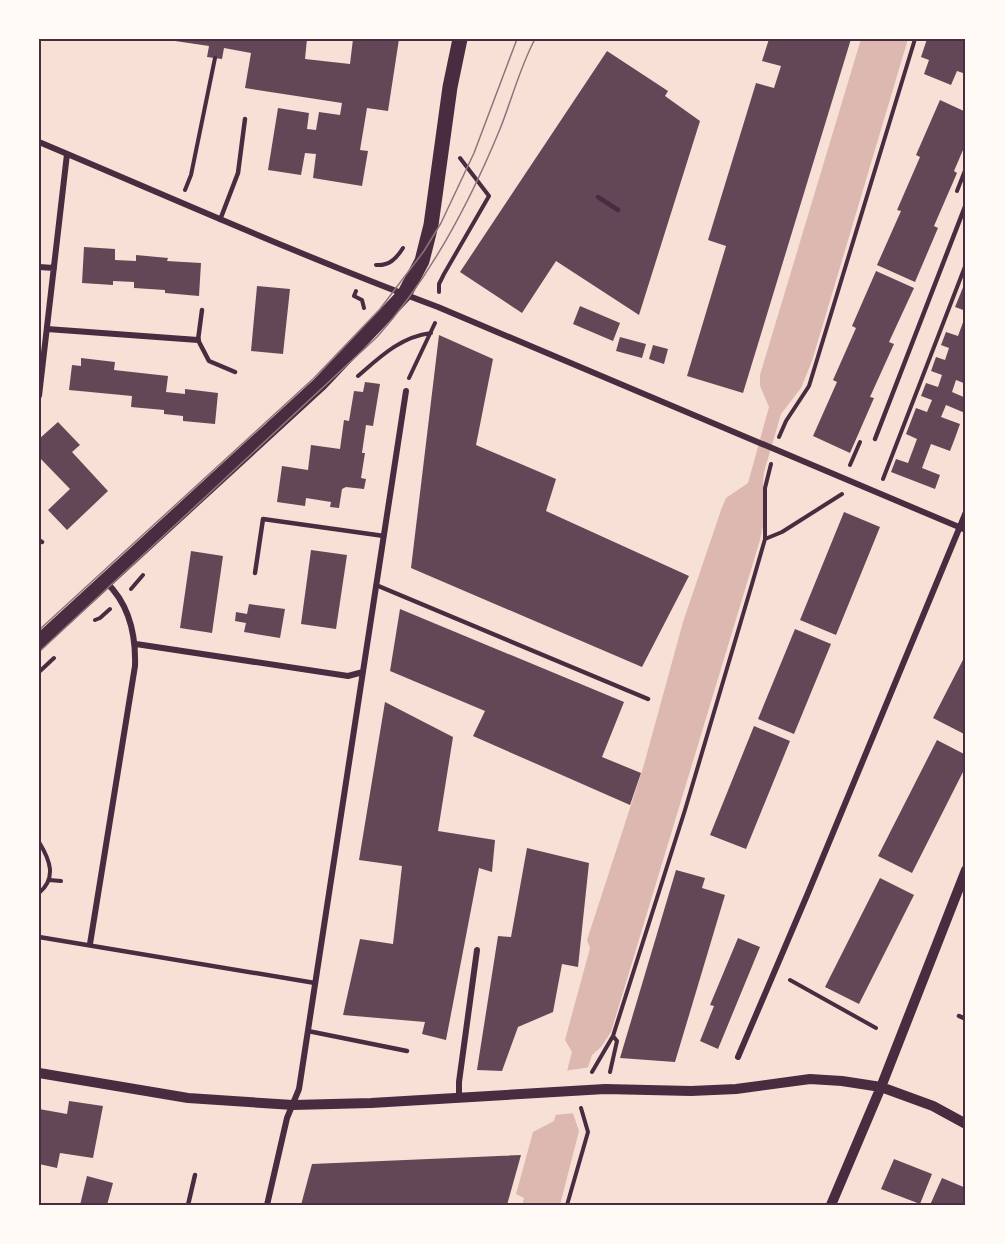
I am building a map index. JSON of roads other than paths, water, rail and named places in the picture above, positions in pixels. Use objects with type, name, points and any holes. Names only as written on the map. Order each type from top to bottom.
[{"type":"main road","points":[[39,642],[320,384],[404,295],[422,261],[428,239],[450,87],[460,39]]},
{"type":"street","points":[[39,142],[220,219],[438,307],[963,529]]},
{"type":"street","points":[[39,396],[67,154]]},
{"type":"street","points":[[39,267],[54,268]]},
{"type":"street","points":[[47,329],[198,340]]},
{"type":"street","points":[[267,1205],[287,1118],[299,1089],[406,391]]},
{"type":"street","points":[[738,1057],[963,529],[966,512]]},
{"type":"street","points":[[90,944],[135,666],[136,644],[130,620],[120,599],[105,581]]},
{"type":"street","points":[[136,644],[348,676],[363,672]]},
{"type":"street","points":[[831,1205],[881,1087],[966,870]]},
{"type":"street","points":[[459,1099],[459,1082],[477,950]]},
{"type":"street","points":[[39,1073],[188,1098],[293,1105],[459,1099],[605,1089],[691,1091],[736,1089],[810,1079],[881,1087],[933,1106],[966,1124]]},
{"type":"lane","points":[[220,219],[238,173],[245,119]]},
{"type":"lane","points":[[598,197],[618,210]]},
{"type":"lane","points":[[875,439],[966,204]]},
{"type":"lane","points":[[202,310],[198,340],[209,361],[235,372]]},
{"type":"lane","points":[[255,573],[262,519],[384,536]]},
{"type":"lane","points":[[376,585],[648,699]]},
{"type":"lane","points":[[39,937],[315,983]]},
{"type":"lane","points":[[959,1016],[966,1019]]},
{"type":"lane","points":[[308,1031],[407,1050]]},
{"type":"lane","points":[[188,1205],[195,1175]]},
{"type":"tram line","points":[[39,630],[314,378],[380,309],[424,251],[441,223],[474,153],[517,39]]},
{"type":"tram line","points":[[39,652],[377,337],[396,314],[431,265],[476,184],[535,39]]}]
